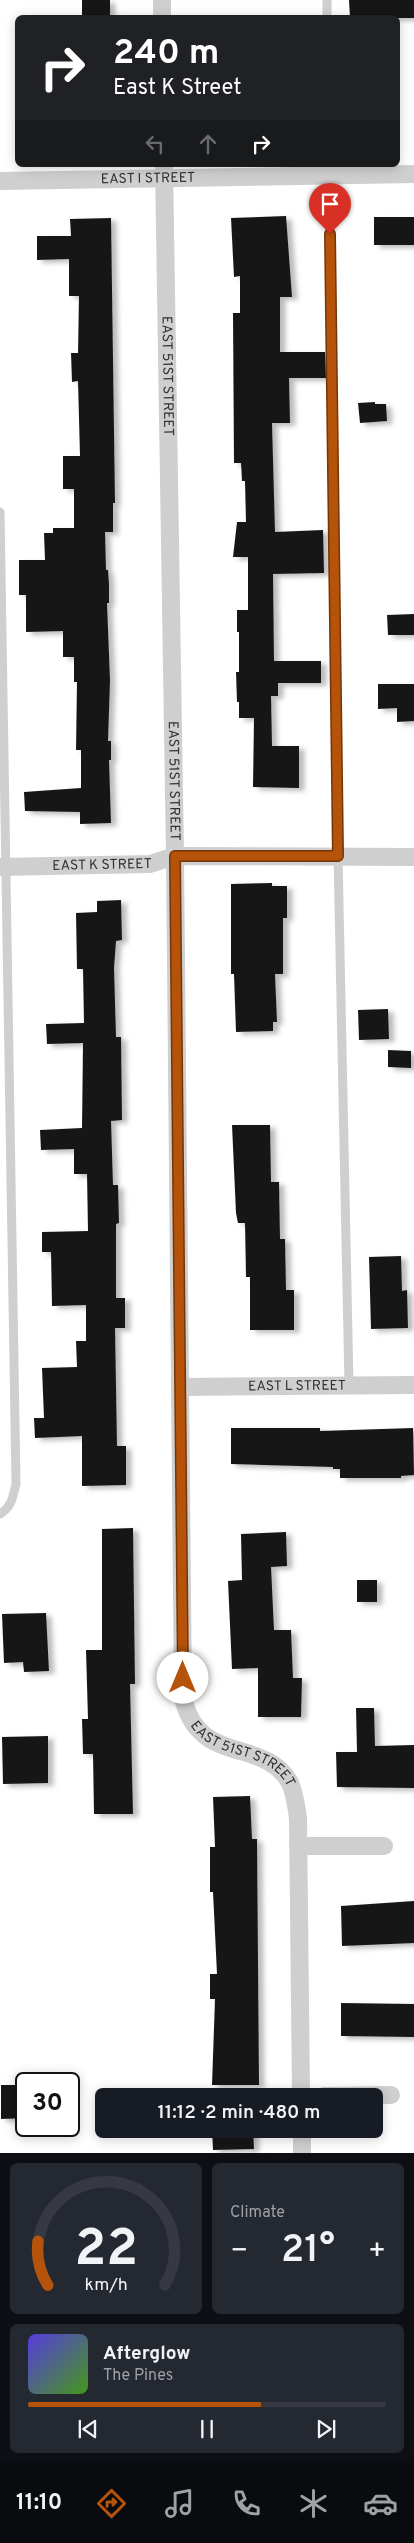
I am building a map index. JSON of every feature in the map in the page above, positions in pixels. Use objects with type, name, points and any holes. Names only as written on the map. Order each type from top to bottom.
[{"type":"street","points":[[162,0],[162,15]]},
{"type":"street","name":"EAST I STREET","points":[[0,181],[164,172],[329,170],[414,174]]},
{"type":"street","name":"EAST 51ST STREET","points":[[164,172],[175,856],[184,1703],[194,1723],[203,1735],[214,1743],[263,1760],[278,1769],[289,1781],[295,1800],[298,1846],[301,2088]]},
{"type":"street","name":"EAST K STREET","points":[[3,867],[150,864],[175,856],[414,857]]},
{"type":"street","name":"EAST L STREET","points":[[181,1387],[414,1385]]},
{"type":"street","points":[[298,1846],[384,1846]]},
{"type":"street","points":[[383,2095],[390,2095]]},
{"type":"street","points":[[302,2138],[302,2153]]},
{"type":"lane","points":[[327,0],[327,15]]},
{"type":"lane","points":[[329,170],[338,856],[349,1385]]},
{"type":"lane","points":[[0,512],[3,867],[16,1484],[12,1501],[6,1510],[0,1514]]},
{"type":"building","points":[[82,0],[110,0],[110,15],[82,15]]},
{"type":"building","points":[[349,0],[414,0],[414,18],[400,18],[400,15],[350,15]]},
{"type":"building","points":[[286,216],[292,297],[280,297],[280,352],[325,352],[326,378],[289,378],[290,423],[272,423],[275,532],[323,530],[324,573],[273,574],[274,661],[321,661],[321,683],[278,683],[278,696],[271,696],[272,746],[299,746],[299,788],[253,787],[254,718],[239,718],[236,672],[239,672],[237,610],[248,610],[248,557],[233,557],[237,522],[246,522],[245,481],[242,481],[241,463],[234,463],[233,313],[240,313],[240,276],[234,277],[231,218]]},
{"type":"building","points":[[374,217],[414,217],[414,245],[374,245]]},
{"type":"building","points":[[111,218],[115,503],[113,503],[113,532],[105,532],[106,570],[108,570],[109,585],[109,603],[107,603],[110,681],[108,741],[111,741],[111,760],[109,760],[111,823],[80,824],[80,812],[25,811],[24,792],[81,788],[81,750],[76,750],[77,682],[74,682],[74,657],[63,657],[63,631],[26,632],[26,595],[19,595],[19,560],[45,560],[44,533],[53,533],[53,528],[74,528],[74,489],[63,489],[63,456],[80,456],[78,381],[72,382],[71,353],[78,353],[79,296],[69,296],[69,259],[37,260],[37,236],[71,236],[70,219]]},
{"type":"building","points":[[375,402],[375,404],[386,404],[387,421],[360,423],[358,403]]},
{"type":"building","points":[[414,614],[414,635],[388,635],[387,615]]},
{"type":"building","points":[[378,684],[414,684],[414,721],[397,722],[397,708],[378,709]]},
{"type":"building","points":[[272,883],[272,886],[287,886],[287,918],[283,918],[283,974],[275,974],[277,1022],[273,1022],[273,1031],[236,1032],[234,974],[231,974],[231,884]]},
{"type":"building","points":[[121,900],[122,940],[116,941],[114,968],[116,1037],[121,1037],[122,1120],[111,1121],[113,1185],[118,1185],[119,1223],[116,1224],[116,1298],[125,1298],[125,1328],[115,1328],[117,1446],[126,1446],[126,1485],[82,1486],[82,1436],[35,1438],[34,1418],[44,1418],[42,1368],[77,1367],[76,1341],[86,1341],[86,1305],[52,1306],[51,1252],[42,1252],[42,1232],[88,1231],[87,1174],[74,1174],[74,1149],[41,1150],[40,1130],[82,1128],[83,1043],[47,1044],[46,1024],[84,1023],[83,969],[77,969],[76,913],[97,912],[97,901]]},
{"type":"building","points":[[388,1009],[389,1039],[359,1040],[358,1010]]},
{"type":"building","points":[[388,1050],[411,1051],[411,1068],[388,1067]]},
{"type":"building","points":[[232,1125],[270,1125],[271,1182],[279,1182],[280,1239],[285,1239],[286,1290],[294,1290],[294,1330],[250,1330],[250,1277],[246,1277],[245,1223],[238,1223],[236,1213]]},
{"type":"building","points":[[401,1256],[402,1291],[407,1290],[408,1328],[371,1329],[369,1257]]},
{"type":"building","points":[[231,1428],[320,1428],[320,1431],[413,1428],[414,1475],[401,1476],[401,1478],[340,1478],[340,1469],[333,1469],[333,1467],[231,1464]]},
{"type":"building","points":[[133,1528],[135,1684],[130,1684],[133,1814],[94,1814],[93,1754],[83,1754],[82,1719],[88,1719],[86,1650],[102,1650],[102,1529]]},
{"type":"building","points":[[286,1532],[287,1566],[271,1567],[274,1630],[291,1630],[293,1678],[302,1678],[301,1717],[258,1717],[258,1668],[232,1669],[228,1581],[242,1580],[241,1534]]},
{"type":"building","points":[[357,1580],[377,1580],[377,1602],[357,1602]]},
{"type":"building","points":[[46,1613],[49,1671],[24,1672],[23,1662],[4,1663],[2,1614]]},
{"type":"building","points":[[356,1708],[374,1708],[375,1746],[414,1745],[414,1788],[337,1787],[336,1752],[357,1752]]},
{"type":"building","points":[[48,1736],[48,1783],[3,1784],[2,1737]]},
{"type":"building","points":[[250,1796],[252,1839],[257,1839],[259,2085],[212,2085],[215,1999],[210,1999],[210,1974],[217,1974],[213,1892],[210,1892],[210,1847],[215,1847],[213,1797]]},
{"type":"building","points":[[414,1901],[414,1943],[342,1946],[341,1906]]},
{"type":"building","points":[[341,2003],[414,2004],[414,2037],[341,2036]]},
{"type":"building","points":[[1,2085],[15,2085],[15,2118],[1,2119]]},
{"type":"building","points":[[212,2138],[253,2138],[254,2149],[213,2150]]},
{"type":"route","points":[[183,1678],[175,856],[338,856],[330,234]]}]
